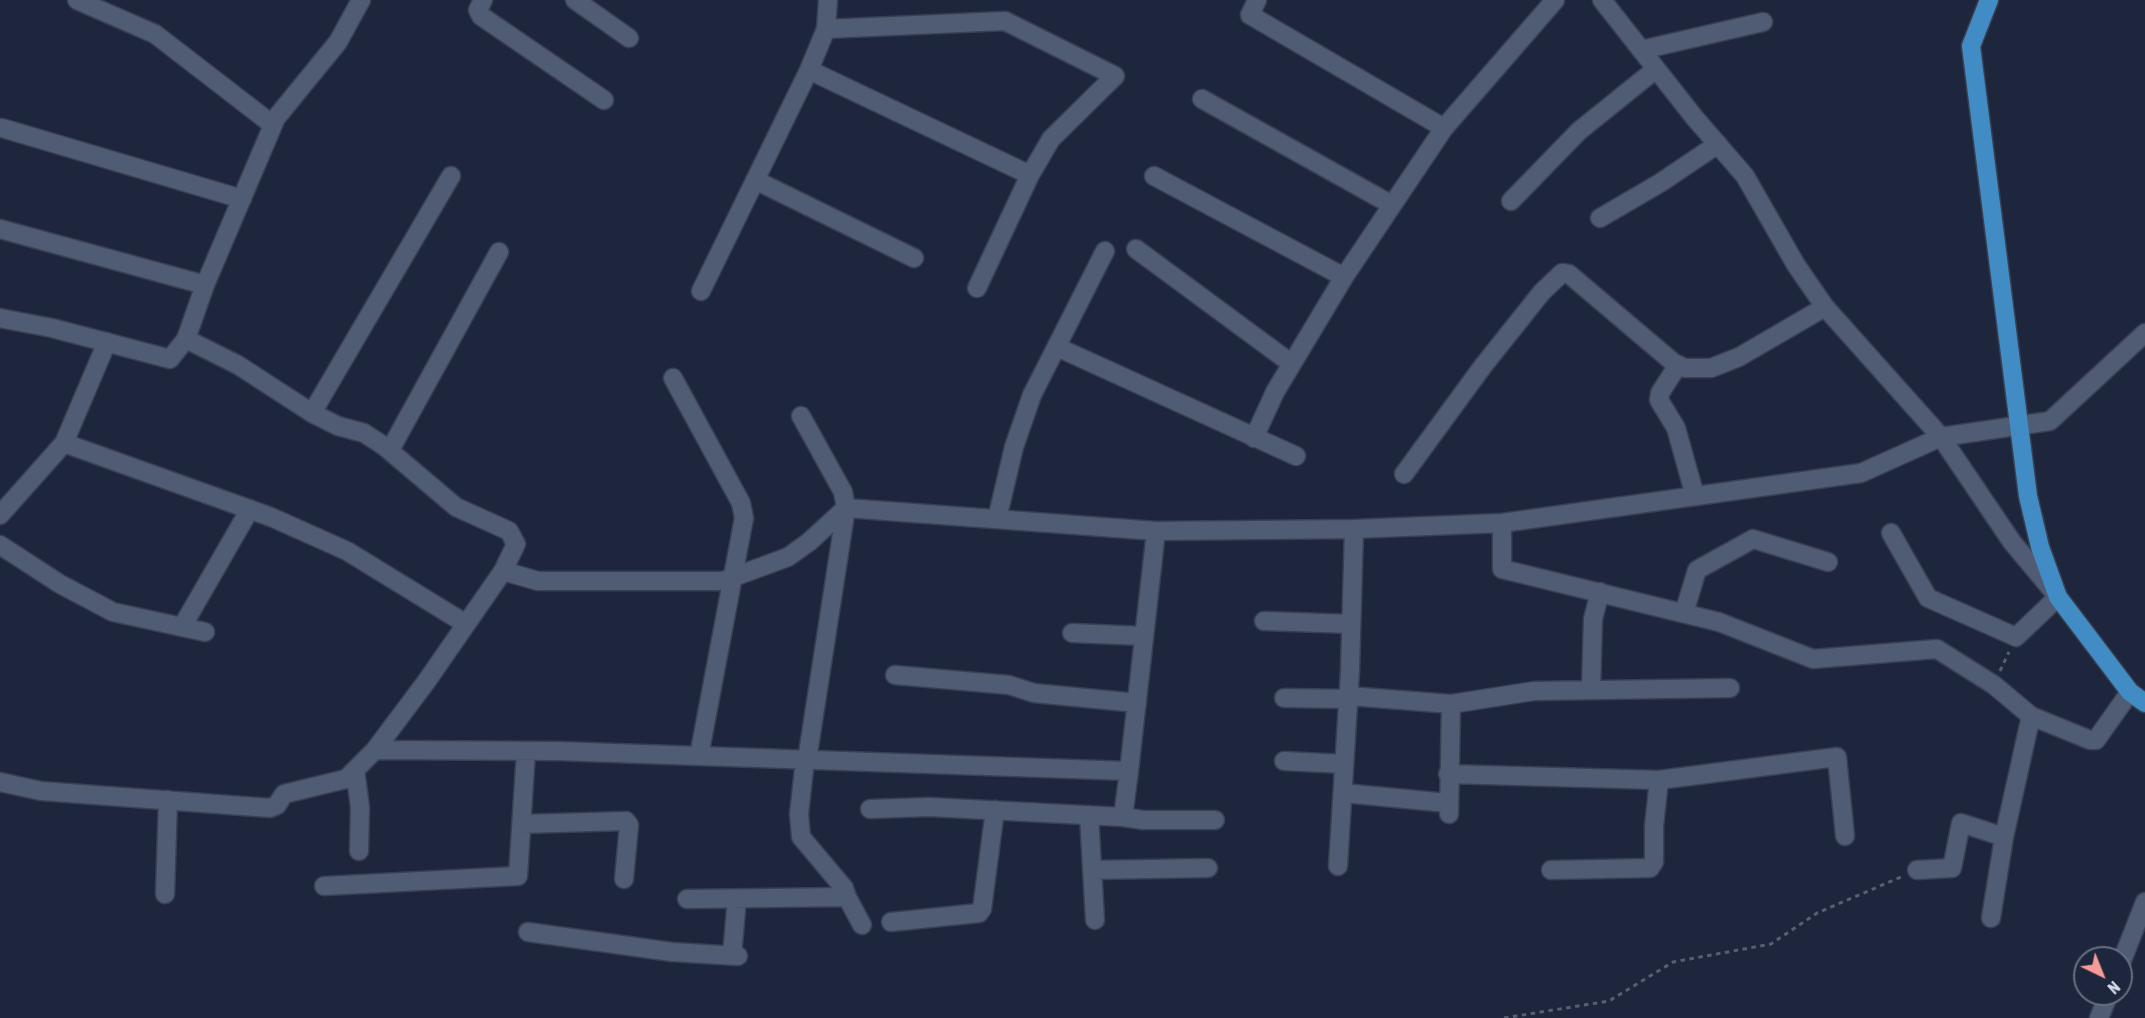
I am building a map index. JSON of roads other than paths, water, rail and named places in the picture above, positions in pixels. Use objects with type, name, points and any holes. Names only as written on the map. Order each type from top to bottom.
[{"type":"main road","points":[[1989,0],[1971,46],[2018,426],[2038,537],[2058,597],[2138,697]]},
{"type":"street","points":[[77,0],[155,34],[273,125]]},
{"type":"street","points":[[0,318],[170,359],[186,339],[205,285],[273,125],[338,42],[361,0]]},
{"type":"street","points":[[483,0],[478,10],[481,16],[604,100]]},
{"type":"street","points":[[575,0],[629,38]]},
{"type":"street","points":[[701,291],[826,29],[828,0]]},
{"type":"street","points":[[1257,0],[1250,15],[1444,128]]},
{"type":"street","points":[[1254,438],[1292,364],[1344,277],[1444,128],[1556,0]]},
{"type":"street","points":[[1602,0],[1745,176],[1796,265],[1825,307],[1941,437],[2012,542],[2058,597],[2016,637],[1928,598],[1891,533]]},
{"type":"street","points":[[826,29],[1005,21],[1114,76],[1051,139],[1030,175],[977,288]]},
{"type":"street","points":[[1641,50],[1763,22]]},
{"type":"street","points":[[1511,201],[1578,130],[1656,69]]},
{"type":"street","points":[[808,70],[1030,175]]},
{"type":"street","points":[[1202,99],[1392,205]]},
{"type":"street","points":[[2,129],[242,199]]},
{"type":"street","points":[[1600,218],[1660,183],[1718,144]]},
{"type":"street","points":[[312,412],[451,176]]},
{"type":"street","points":[[1154,176],[1344,277]]},
{"type":"street","points":[[755,180],[914,258]]},
{"type":"street","points":[[0,229],[205,285]]},
{"type":"street","points":[[1136,249],[1292,364]]},
{"type":"street","points":[[997,519],[1017,436],[1032,394],[1105,251]]},
{"type":"street","points":[[390,450],[499,252]]},
{"type":"street","points":[[1404,474],[1483,366],[1542,292],[1562,273],[1569,274],[1678,365],[1685,368],[1711,368],[1739,357],[1825,307]]},
{"type":"street","points":[[503,571],[521,578],[545,582],[711,581],[733,577],[788,557],[809,542],[846,508],[1156,531],[1354,529],[1502,523],[1861,473],[1941,437],[2049,422],[2145,333]]},
{"type":"street","points":[[0,782],[41,791],[270,808],[277,805],[284,794],[346,779],[375,750],[503,571],[516,544],[515,537],[509,531],[456,507],[390,450],[364,433],[338,426],[238,365],[186,339]]},
{"type":"street","points":[[0,515],[64,443],[107,342]]},
{"type":"street","points":[[1057,347],[1296,456]]},
{"type":"street","points":[[1678,365],[1660,393],[1659,400],[1676,428],[1695,496]]},
{"type":"street","points":[[674,378],[741,503],[744,518],[699,756]]},
{"type":"street","points":[[801,416],[843,492],[846,508],[806,760],[799,814],[801,837],[844,888],[862,925]]},
{"type":"street","points":[[64,443],[250,509],[347,550],[466,624]]},
{"type":"street","points":[[182,627],[250,509]]},
{"type":"street","points":[[1502,523],[1502,569],[1719,622],[1813,659],[1936,649],[1994,685],[2031,716],[2090,740],[2096,740],[2138,697]]},
{"type":"street","points":[[1338,866],[1349,698],[1354,529]]},
{"type":"street","points":[[1123,817],[1156,531]]},
{"type":"street","points":[[1684,614],[1698,570],[1753,539],[1828,562]]},
{"type":"street","points":[[0,545],[60,584],[105,609],[206,632]]},
{"type":"street","points":[[1591,690],[1593,620],[1600,592]]},
{"type":"street","points":[[1264,621],[1351,624]]},
{"type":"street","points":[[1072,633],[1144,636]]},
{"type":"street","points":[[895,675],[1009,685],[1034,693],[1137,703]]},
{"type":"street","points":[[1284,698],[1349,698],[1451,704],[1534,691],[1730,688]]},
{"type":"street","points":[[1343,793],[1448,808],[1451,704]]},
{"type":"street","points":[[1990,918],[2004,837],[2031,716]]},
{"type":"street","points":[[375,750],[526,751],[1129,771]]},
{"type":"street","points":[[324,886],[518,876],[526,751]]},
{"type":"street","points":[[1448,774],[1659,780],[1837,757],[1845,836]]},
{"type":"street","points":[[1284,761],[1344,764]]},
{"type":"street","points":[[355,770],[360,807],[359,851]]},
{"type":"street","points":[[1551,870],[1650,868],[1654,862],[1654,826],[1659,780]]},
{"type":"street","points":[[165,894],[168,800]]},
{"type":"street","points":[[870,809],[929,807],[1143,820],[1215,820]]},
{"type":"street","points":[[891,922],[979,913],[982,909],[995,810]]},
{"type":"street","points":[[1089,815],[1095,920]]},
{"type":"street","points":[[522,824],[626,821],[629,825],[624,879]]},
{"type":"street","points":[[1917,870],[1952,868],[1961,823],[2004,837]]},
{"type":"street","points":[[1092,870],[1208,868]]},
{"type":"street","points":[[687,899],[847,897]]},
{"type":"street","points":[[528,932],[672,952],[735,956],[737,899]]},
{"type":"street","points":[[2128,946],[2145,902]]}]
